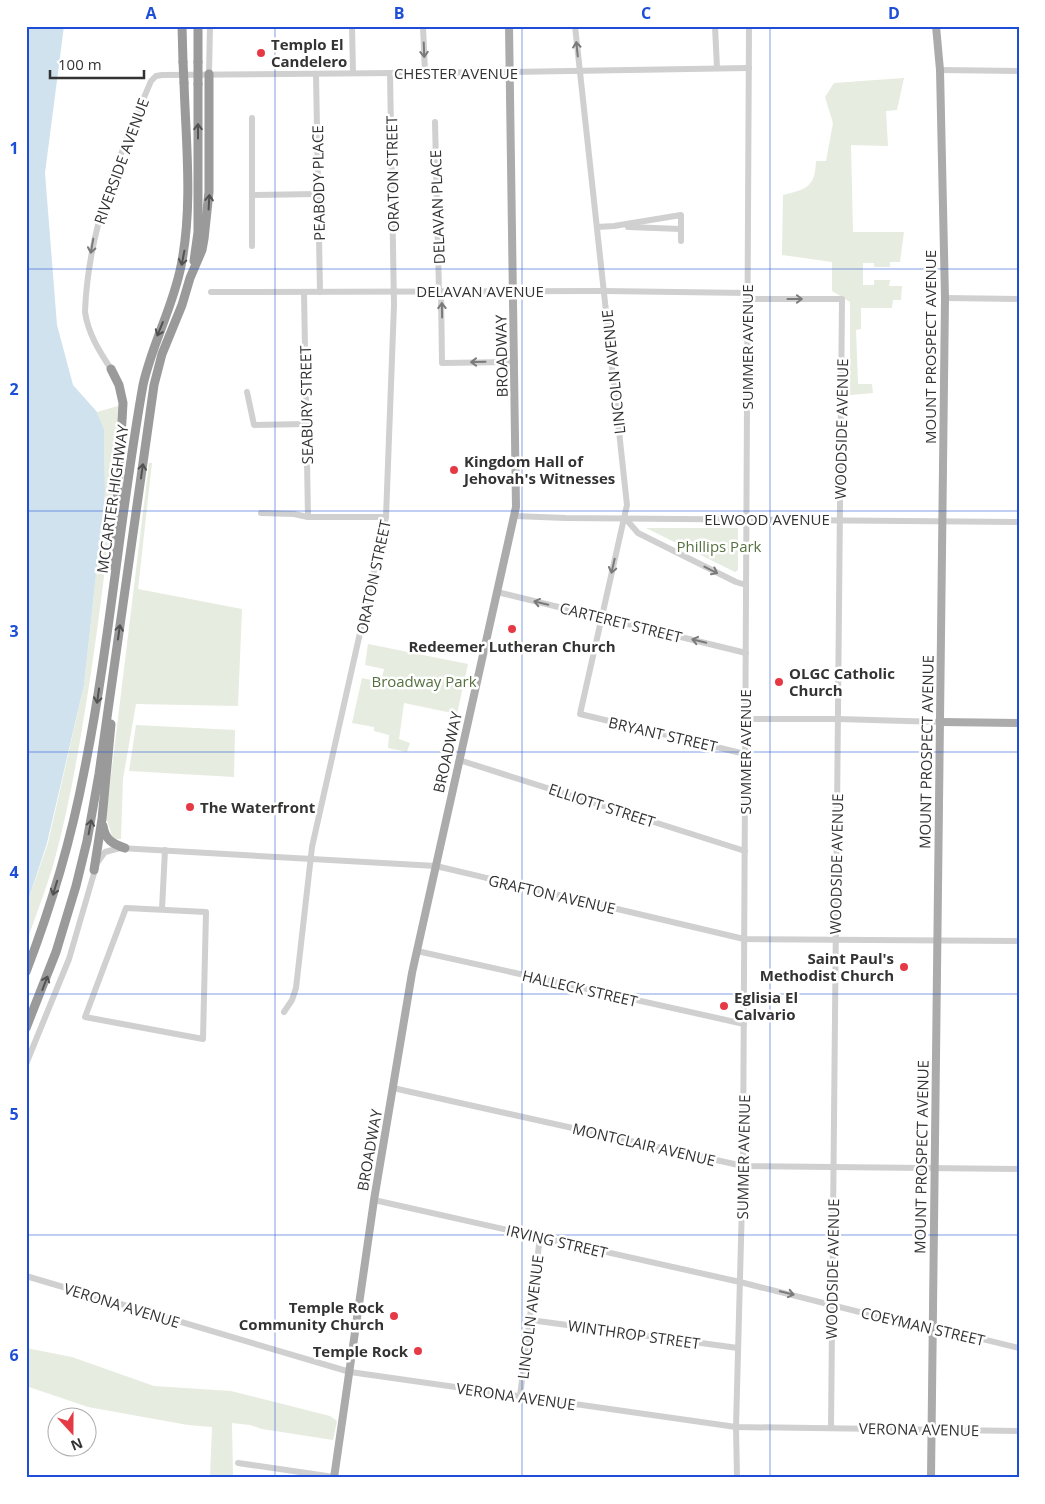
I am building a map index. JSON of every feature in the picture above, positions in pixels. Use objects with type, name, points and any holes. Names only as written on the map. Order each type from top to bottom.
[{"type":"highway","name":"MCCARTER HIGHWAY","points":[[26,972],[55,888],[75,816],[93,727],[143,385],[152,350],[177,284],[184,250],[188,198],[182,26]]},
{"type":"highway","points":[[26,1028],[56,952],[82,864],[96,789],[154,385],[162,354],[182,305],[190,278],[198,232],[198,26]]},
{"type":"highway","points":[[190,278],[202,250],[208,217],[209,74]]},
{"type":"highway","points":[[104,648],[123,412],[120,385],[110,369]]},
{"type":"highway","points":[[94,870],[102,819],[109,751],[115,661]]},
{"type":"highway","points":[[102,819],[103,830],[108,840],[125,848]]},
{"type":"main road","name":"BROADWAY","points":[[334,1478],[374,1200],[417,951],[516,500],[509,26]]},
{"type":"main road","name":"MOUNT PROSPECT AVENUE","points":[[931,1478],[945,298],[940,70],[936,26]]},
{"type":"main road","points":[[940,722],[1019,723]]},
{"type":"street","points":[[209,74],[210,26]]},
{"type":"street","points":[[352,26],[353,73]]},
{"type":"street","points":[[423,26],[425,73]]},
{"type":"street","name":"LINCOLN AVENUE","points":[[575,26],[627,501],[625,518],[580,714]]},
{"type":"street","points":[[715,26],[717,68]]},
{"type":"street","name":"SUMMER AVENUE","points":[[737,1478],[736,1427],[743,1166],[749,26]]},
{"type":"street","name":"CHESTER AVENUE","points":[[162,75],[749,68]]},
{"type":"street","points":[[940,70],[1019,71]]},
{"type":"street","name":"ORATON STREET","points":[[284,1012],[292,1000],[296,988],[310,858],[386,517],[394,292],[390,73]]},
{"type":"street","name":"PEABODY PLACE","points":[[316,74],[320,292]]},
{"type":"street","name":"RIVERSIDE AVENUE","points":[[110,369],[94,342],[85,312],[92,245],[108,189],[142,101],[151,80],[156,76],[162,75]]},
{"type":"street","points":[[252,118],[252,246]]},
{"type":"street","name":"DELAVAN PLACE","points":[[435,122],[442,363],[514,362]]},
{"type":"street","points":[[252,195],[318,194]]},
{"type":"street","points":[[597,227],[682,215],[681,241]]},
{"type":"street","points":[[614,226],[681,229]]},
{"type":"street","name":"DELAVAN AVENUE","points":[[211,292],[604,291],[842,299]]},
{"type":"street","name":"SEABURY STREET","points":[[304,292],[308,517]]},
{"type":"street","points":[[945,298],[1019,299]]},
{"type":"street","name":"WOODSIDE AVENUE","points":[[831,1428],[842,299]]},
{"type":"street","points":[[247,392],[254,425],[306,424]]},
{"type":"street","points":[[261,514],[294,514],[308,517],[386,517]]},
{"type":"street","name":"ELWOOD AVENUE","points":[[514,516],[1019,522]]},
{"type":"street","points":[[625,518],[638,533],[736,582],[746,585]]},
{"type":"street","name":"CARTERET STREET","points":[[497,592],[746,653]]},
{"type":"street","name":"BRYANT STREET","points":[[580,714],[745,754]]},
{"type":"street","points":[[746,719],[940,722]]},
{"type":"street","name":"ELLIOTT STREET","points":[[459,760],[745,851]]},
{"type":"street","name":"GRAFTON AVENUE","points":[[94,870],[105,852],[125,848],[436,866],[744,939],[1019,942]]},
{"type":"street","points":[[162,909],[165,850]]},
{"type":"street","points":[[26,1064],[69,959],[94,870]]},
{"type":"street","points":[[126,908],[162,909],[206,912],[203,1038],[85,1017],[126,908]]},
{"type":"street","name":"HALLECK STREET","points":[[417,951],[744,1024]]},
{"type":"street","name":"MONTCLAIR AVENUE","points":[[393,1088],[743,1166],[1019,1168]]},
{"type":"street","name":"IRVING STREET","points":[[374,1200],[740,1282]]},
{"type":"street","name":"LINCOLN AVENUE","points":[[520,1396],[540,1237]]},
{"type":"street","name":"VERONA AVENUE","points":[[26,1276],[350,1372],[736,1427],[1019,1430]]},
{"type":"street","name":"COEYMAN STREET","points":[[740,1282],[932,1329],[945,1330],[1019,1348]]},
{"type":"street","name":"WINTHROP STREET","points":[[530,1320],[738,1348]]},
{"type":"street","points":[[238,1463],[334,1478]]},
{"type":"green space","points":[[904,78],[897,110],[886,111],[888,146],[851,145],[853,232],[904,232],[900,262],[890,262],[890,267],[874,267],[874,263],[863,263],[863,285],[874,285],[874,280],[890,280],[889,286],[902,286],[901,300],[893,300],[892,308],[861,308],[861,329],[856,330],[858,384],[872,384],[873,393],[850,395],[850,302],[832,291],[832,262],[782,255],[783,195],[808,186],[814,177],[816,161],[826,161],[833,123],[825,97],[834,83]]},
{"type":"green space","points":[[118,406],[112,506],[104,573],[91,673],[71,792],[54,862],[26,944],[26,907],[48,843],[84,685],[105,493],[104,429],[97,412]]},
{"type":"green space","points":[[149,463],[152,463],[138,589],[242,609],[238,706],[136,704],[123,779],[121,839],[113,839],[106,817]]},
{"type":"green space","name":"Phillips Park","points":[[646,528],[738,528],[738,570],[735,572]]},
{"type":"green space","name":"Broadway Park","points":[[368,644],[468,664],[457,714],[404,703],[399,739],[410,743],[407,752],[388,748],[389,735],[374,731],[374,727],[352,723],[362,678],[381,682],[384,669],[365,665]]},
{"type":"green space","points":[[136,725],[235,730],[234,777],[129,771]]},
{"type":"green space","points":[[26,1348],[72,1357],[154,1386],[231,1391],[330,1416],[337,1421],[333,1440],[232,1423],[233,1478],[210,1478],[212,1427],[188,1425],[98,1409],[98,1406],[85,1406],[26,1386]]},
{"type":"water","points":[[26,26],[64,26],[45,173],[57,325],[73,385],[97,412],[104,429],[105,493],[84,685],[47,843],[26,907]]},
{"type":"place","name":"Templo El Candelero","points":[[261,53]]},
{"type":"place","name":"Kingdom Hall of Jehovah's Witnesses","points":[[454,470]]},
{"type":"place","name":"Redeemer Lutheran Church","points":[[512,629]]},
{"type":"place","name":"OLGC Catholic Church","points":[[779,682]]},
{"type":"place","name":"The Waterfront","points":[[190,807]]},
{"type":"place","name":"Saint Paul's Methodist Church","points":[[904,967]]},
{"type":"place","name":"Eglisia El Calvario","points":[[724,1006]]},
{"type":"place","name":"Temple Rock Community Church","points":[[394,1316]]},
{"type":"place","name":"Temple Rock","points":[[418,1351]]}]
